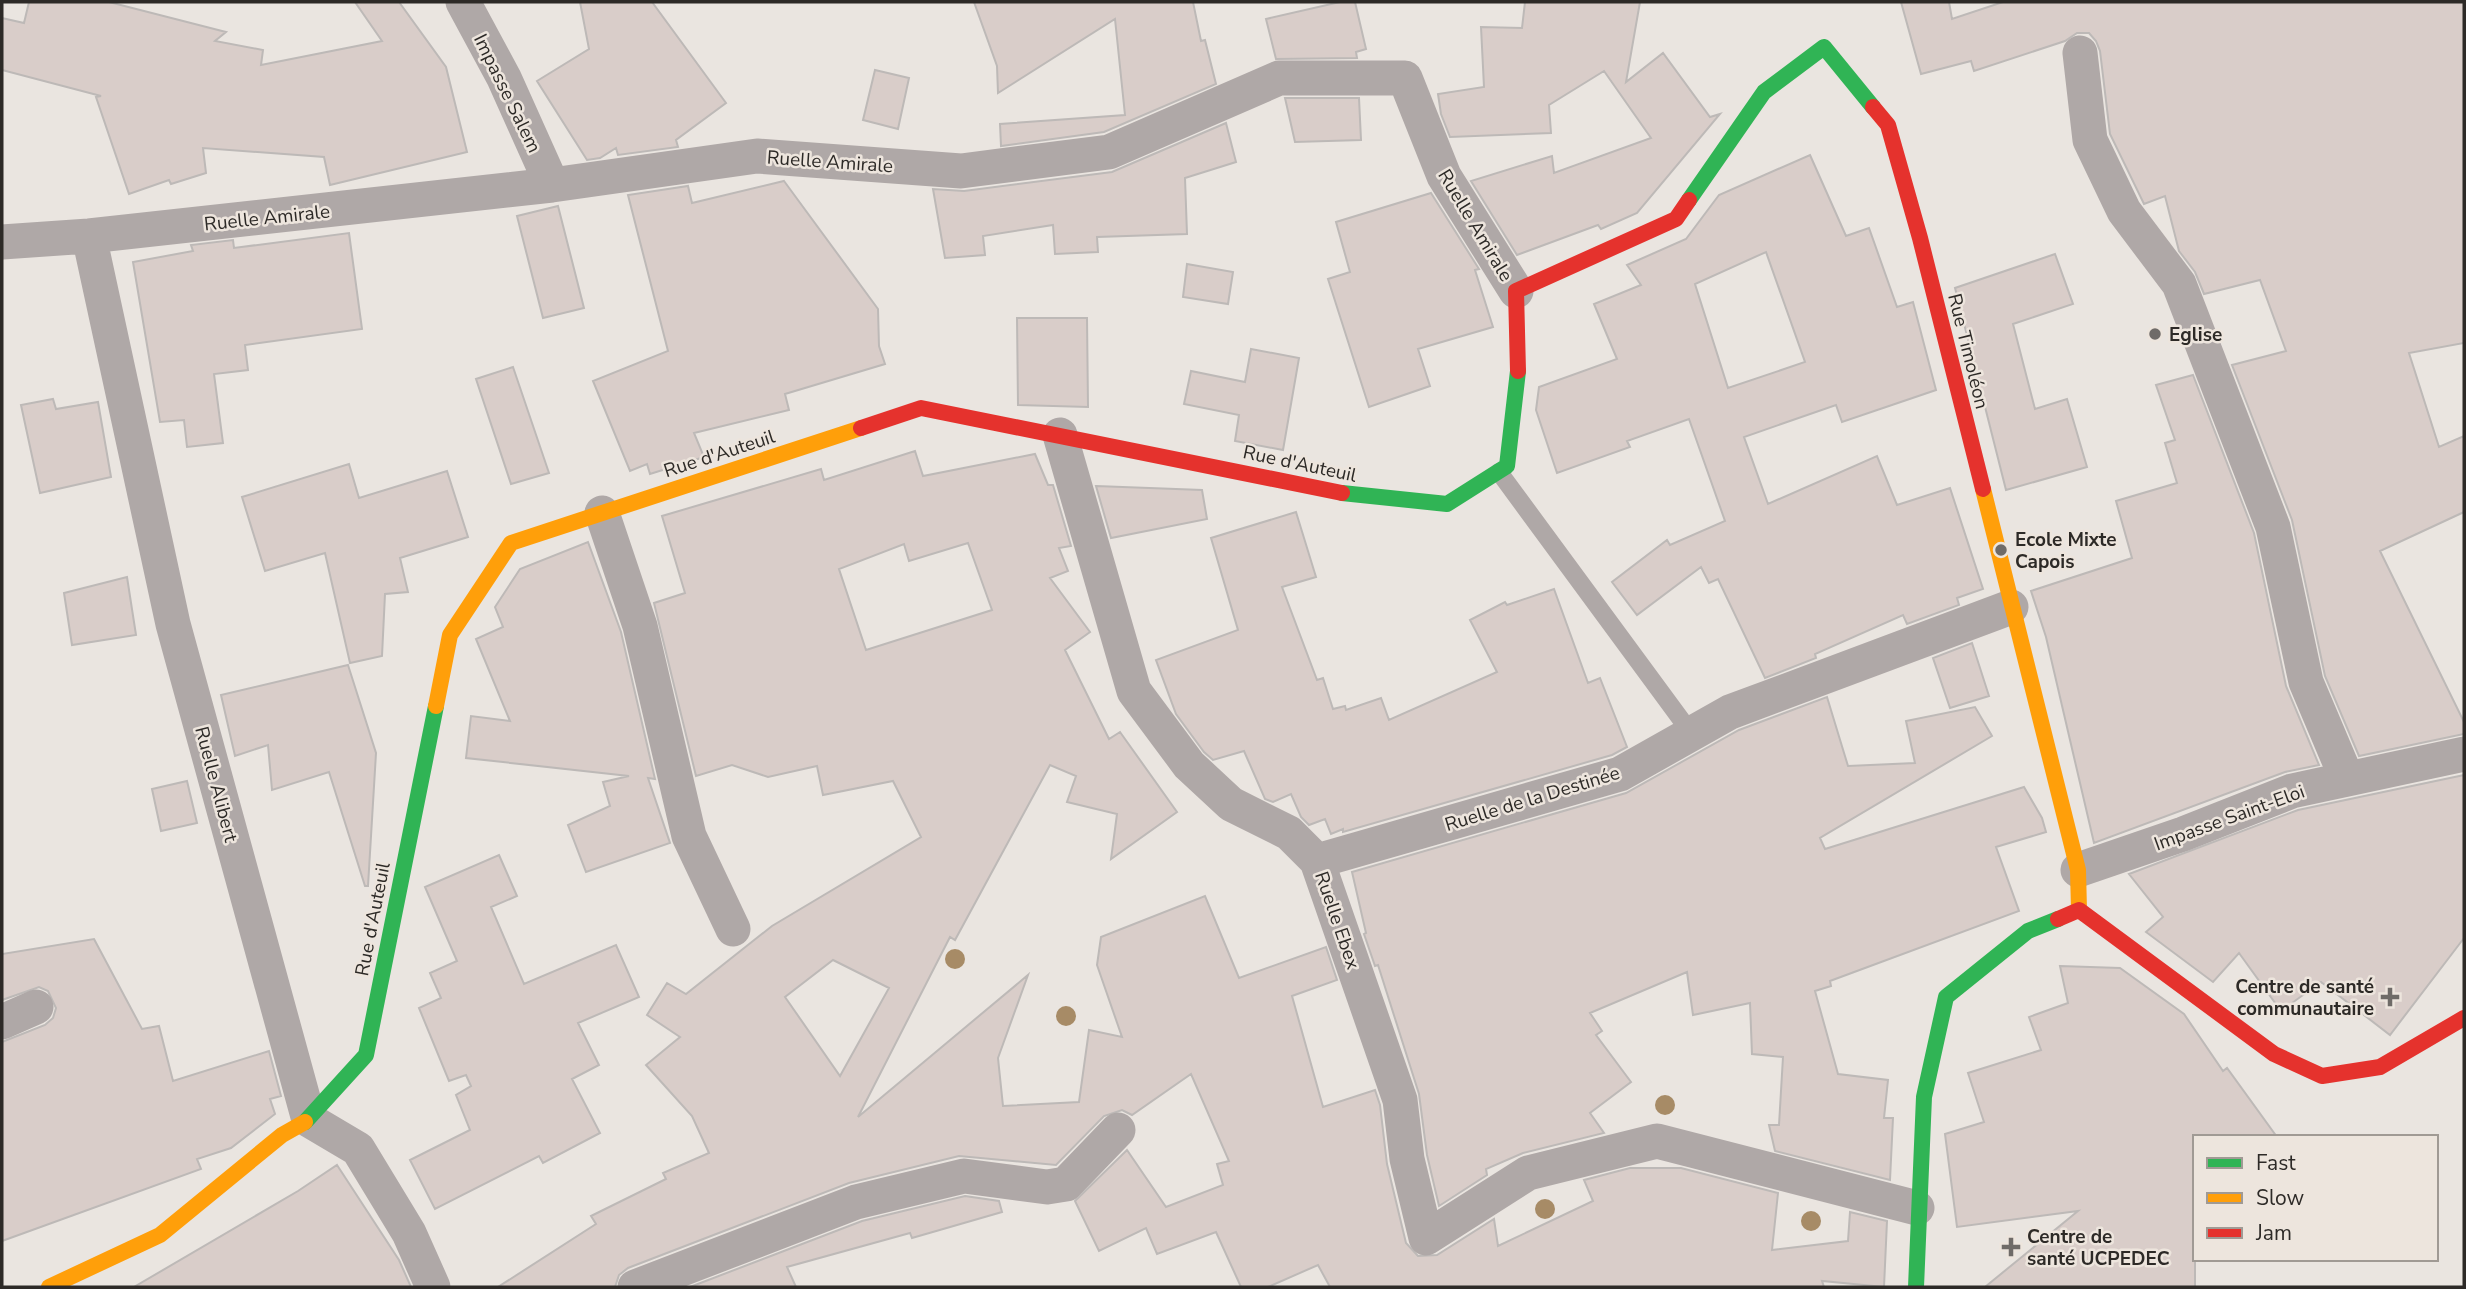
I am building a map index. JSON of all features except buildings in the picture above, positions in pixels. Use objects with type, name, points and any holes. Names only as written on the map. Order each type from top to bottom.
[{"type":"street","name":"Impasse Salem","points":[[463,2],[504,78],[552,185]]},
{"type":"street","name":"Rue Timoléon","points":[[1516,291],[1676,219],[1764,92],[1824,47],[1888,125],[1920,238],[2077,870],[2079,910]]},
{"type":"street","points":[[2080,53],[2090,139],[2124,211],[2179,284],[2273,527],[2306,682],[2347,779]]},
{"type":"street","name":"Ruelle Amirale","points":[[2,242],[89,236],[552,185],[757,156],[961,170],[1109,152],[1279,78],[1405,78],[1444,176],[1516,291]]},
{"type":"street","name":"Ruelle Alibert","points":[[89,236],[173,624],[309,1120]]},
{"type":"street","points":[[1499,472],[1507,466],[1518,375],[1516,291]]},
{"type":"street","name":"Rue d'Auteuil","points":[[48,1287],[160,1235],[282,1135],[309,1120],[366,1055],[450,635],[511,544],[921,408],[1365,498],[1447,504],[1499,472]]},
{"type":"street","name":"Ruelle Ebex","points":[[1060,435],[1134,691],[1189,765],[1231,804],[1289,833],[1317,861],[1400,1100],[1407,1159],[1426,1238],[1528,1173],[1657,1141],[1917,1208]]},
{"type":"street","points":[[602,513],[640,626],[689,836],[733,929]]},
{"type":"street","name":"Ruelle de la Destinée","points":[[1317,861],[1620,774],[1730,712],[2011,607]]},
{"type":"street","name":"Impasse Saint-Eloi","points":[[2077,870],[2183,834],[2292,791],[2464,754]]},
{"type":"street","points":[[1916,1287],[1917,1208],[1924,1097],[1946,996],[2028,931],[2079,910],[2274,1054],[2322,1076],[2380,1067],[2464,1018]]},
{"type":"street","points":[[2,1022],[36,1007]]},
{"type":"street","points":[[309,1120],[358,1149],[409,1233],[433,1287]]},
{"type":"street","points":[[635,1287],[856,1202],[964,1176],[1047,1186],[1066,1184],[1118,1130]]},
{"type":"lane","points":[[1499,472],[1691,733]]},
{"type":"traffic: fast","points":[[1689,200],[1764,92],[1824,47],[1873,107]]},
{"type":"traffic: fast","points":[[1342,493],[1447,504],[1507,466],[1518,371]]},
{"type":"traffic: fast","points":[[305,1122],[366,1055],[436,706]]},
{"type":"traffic: fast","points":[[1916,1287],[1924,1097],[1946,997],[2028,931],[2058,919]]},
{"type":"traffic: slow","points":[[436,706],[450,635],[511,543],[861,428]]},
{"type":"traffic: slow","points":[[1983,489],[2078,870],[2079,910]]},
{"type":"traffic: slow","points":[[49,1287],[160,1235],[282,1135],[305,1122]]},
{"type":"traffic: jam","points":[[1873,107],[1888,125],[1920,238],[1983,489]]},
{"type":"traffic: jam","points":[[1518,371],[1516,291],[1676,219],[1689,200]]},
{"type":"traffic: jam","points":[[861,428],[921,408],[1342,493]]},
{"type":"traffic: jam","points":[[2058,919],[2079,910],[2274,1054],[2322,1076],[2380,1067],[2464,1018]]},
{"type":"place","name":"Eglise","points":[[2155,334]]},
{"type":"place","name":"Ecole Mixte Capois","points":[[2001,550]]},
{"type":"place","name":"Centre de santé communautaire","points":[[2390,997]]},
{"type":"place","name":"Centre de santé UCPEDEC","points":[[2011,1247]]}]
